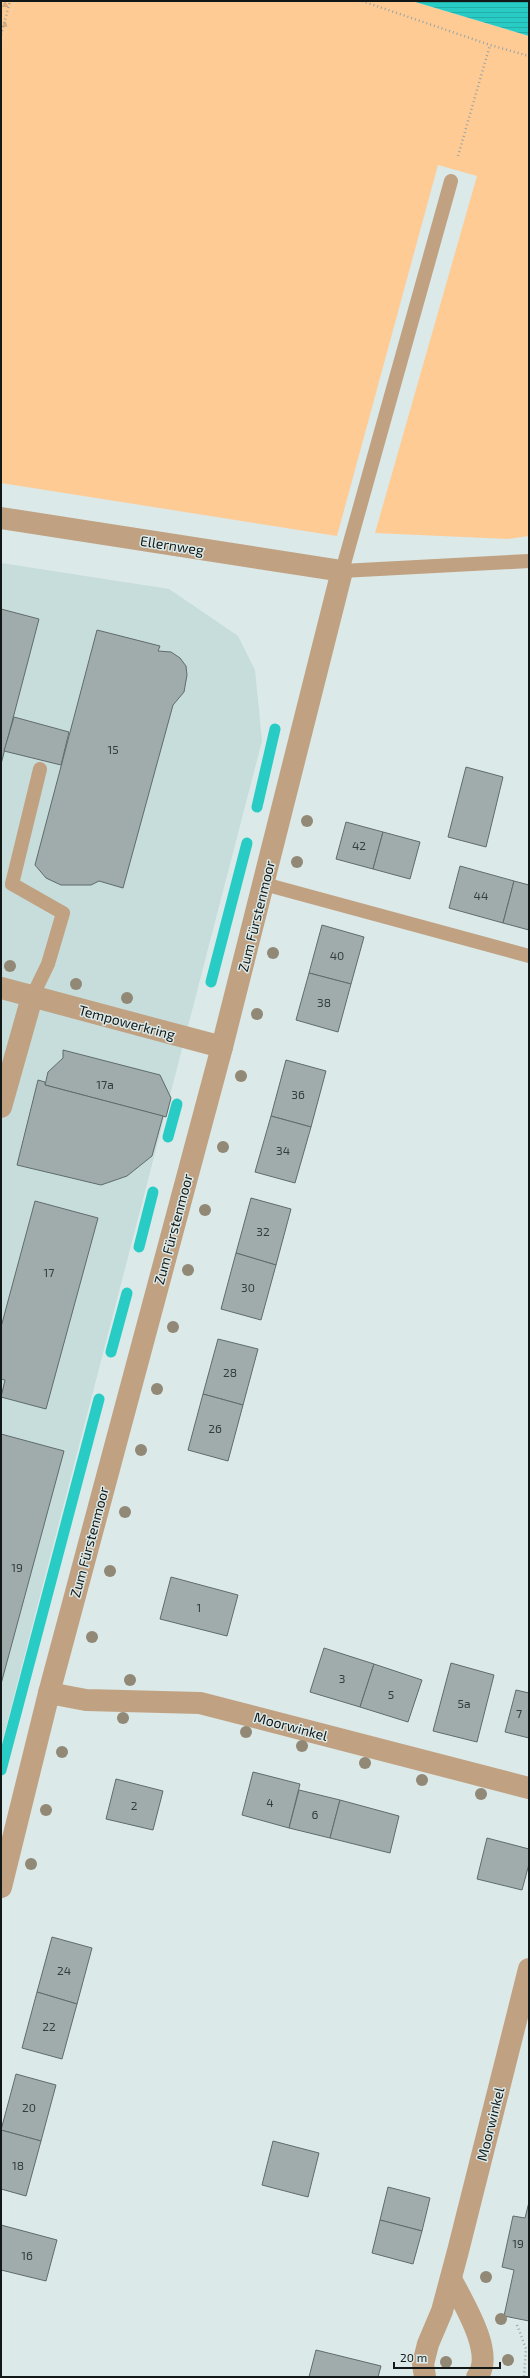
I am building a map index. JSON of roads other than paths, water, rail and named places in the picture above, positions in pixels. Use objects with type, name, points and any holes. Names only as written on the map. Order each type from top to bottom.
[{"type":"street","name":"Ellernweg","points":[[1,518],[342,571]]},
{"type":"street","name":"Zum Fürstenmoor","points":[[1,1887],[49,1693],[222,1047],[342,571]]},
{"type":"street","name":"Tempowerkring","points":[[1,988],[222,1047]]},
{"type":"street","points":[[1,1107],[32,997]]},
{"type":"street","name":"Moorwinkel","points":[[49,1693],[86,1700],[200,1703],[529,1788]]},
{"type":"street","name":"Moorwinkel","points":[[425,2377],[423,2364],[426,2351],[442,2311],[451,2279],[529,1969]]},
{"type":"street","points":[[451,2279],[475,2327],[483,2354],[477,2377]]},
{"type":"lane","points":[[451,181],[342,571],[529,561]]},
{"type":"lane","points":[[32,997],[48,964],[63,913],[12,884],[40,769]]},
{"type":"lane","points":[[264,884],[529,956]]},
{"type":"water","points":[[412,1],[529,1],[529,36]]},
{"type":"waterway","points":[[257,807],[275,729]]},
{"type":"waterway","points":[[211,982],[247,843]]},
{"type":"waterway","points":[[168,1137],[177,1104]]},
{"type":"waterway","points":[[139,1247],[153,1192]]},
{"type":"waterway","points":[[111,1352],[127,1293]]},
{"type":"waterway","points":[[1,1770],[99,1399]]}]
